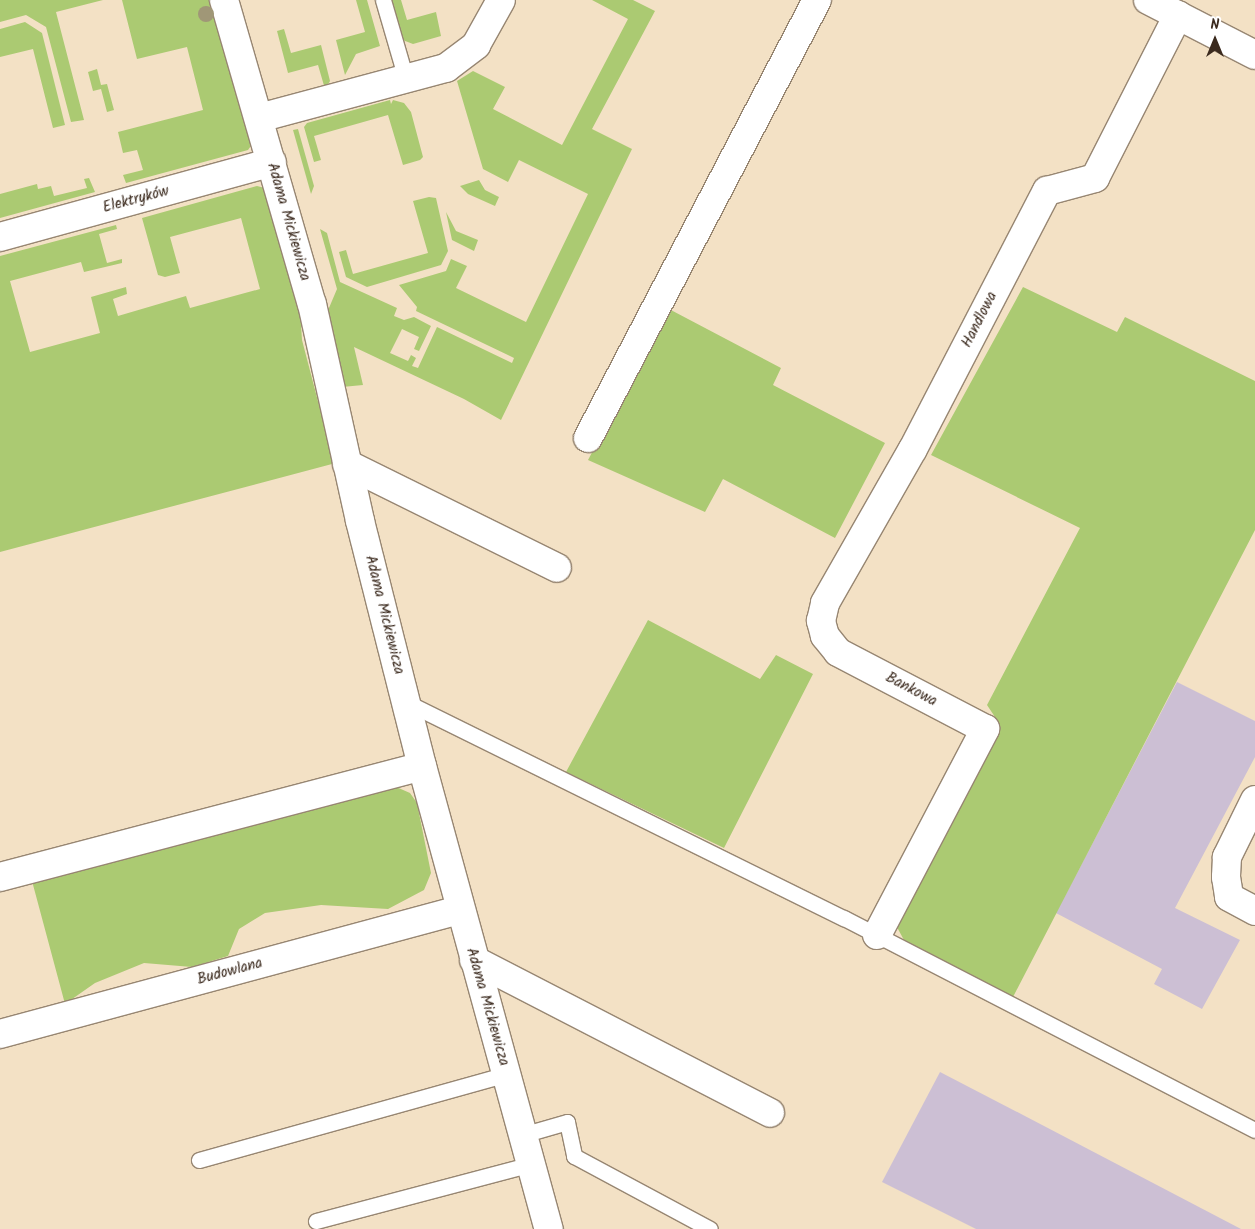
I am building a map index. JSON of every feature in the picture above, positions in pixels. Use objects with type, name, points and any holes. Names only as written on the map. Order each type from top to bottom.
[{"type":"street","name":"Adama Mickiewicza","points":[[224,0],[312,304],[347,464],[422,766],[549,1229]]},
{"type":"street","points":[[259,118],[446,68],[476,45],[501,0]]},
{"type":"street","points":[[588,438],[817,0]]},
{"type":"street","points":[[1148,0],[1255,55]]},
{"type":"street","name":"Handlowa","points":[[838,652],[825,636],[821,621],[825,603],[913,449],[1046,191],[1095,178],[1178,15]]},
{"type":"street","name":"Elektryków","points":[[0,237],[272,162]]},
{"type":"street","points":[[347,464],[557,568]]},
{"type":"street","name":"Bankowa","points":[[838,652],[985,729],[878,935]]},
{"type":"street","points":[[0,877],[422,766]]},
{"type":"street","points":[[1255,800],[1227,857],[1226,877],[1229,897],[1255,911]]},
{"type":"street","name":"Budowlana","points":[[0,1034],[460,910]]},
{"type":"street","points":[[474,960],[770,1113]]},
{"type":"lane","points":[[383,0],[406,79]]},
{"type":"lane","points":[[406,702],[878,935],[1255,1130]]},
{"type":"lane","points":[[200,1160],[506,1074]]},
{"type":"lane","points":[[522,1134],[567,1122],[574,1156],[710,1229]]},
{"type":"lane","points":[[316,1221],[531,1164]]},
{"type":"shaded area","points":[[1177,682],[1255,721],[1255,757],[1175,908],[1240,940],[1202,1009],[1154,984],[1162,969],[1056,913]]},
{"type":"shaded area","points":[[940,1072],[1241,1229],[976,1229],[882,1182]]},
{"type":"green space","points":[[0,0],[103,0],[56,12],[84,120],[71,122],[46,27],[26,15],[0,22]]},
{"type":"green space","points":[[122,0],[213,0],[253,143],[248,150],[126,183],[123,175],[143,170],[137,150],[123,153],[118,132],[203,110],[187,47],[137,59]]},
{"type":"green space","points":[[356,0],[367,0],[380,46],[356,54],[345,75],[336,40],[365,32]]},
{"type":"green space","points":[[389,0],[401,0],[407,20],[436,12],[441,36],[413,44],[400,39]]},
{"type":"green space","points":[[592,0],[633,0],[655,11],[592,129],[632,149],[501,420],[464,399],[354,347],[363,385],[342,387],[326,315],[337,289],[320,229],[327,233],[340,282],[397,308],[394,316],[404,320],[414,317],[431,326],[419,351],[414,349],[419,337],[402,329],[390,353],[408,361],[411,355],[416,358],[412,366],[418,368],[437,327],[512,363],[514,358],[416,311],[417,307],[399,285],[446,271],[451,259],[467,266],[456,288],[526,322],[588,194],[519,160],[508,182],[483,169],[457,81],[473,71],[505,87],[493,109],[562,145],[628,19]]},
{"type":"green space","points":[[25,22],[42,33],[65,125],[53,128],[33,49],[0,57],[0,29]]},
{"type":"green space","points":[[284,29],[291,53],[321,45],[330,81],[325,89],[318,65],[288,73],[277,31]]},
{"type":"green space","points":[[97,69],[101,85],[107,84],[114,110],[107,112],[101,89],[93,91],[88,72]]},
{"type":"green space","points":[[390,100],[391,104],[393,100],[404,103],[411,112],[423,157],[420,160],[403,165],[388,115],[314,136],[321,160],[314,162],[304,127],[307,123]]},
{"type":"green space","points":[[298,129],[314,186],[311,194],[293,130]]},
{"type":"green space","points":[[89,178],[95,192],[0,218],[0,194],[37,184],[38,189],[51,186],[54,196],[87,188],[84,179]]},
{"type":"green space","points":[[479,180],[485,190],[499,197],[495,206],[468,194],[460,186]]},
{"type":"green space","points":[[257,186],[265,188],[300,309],[302,340],[338,478],[332,464],[0,552],[0,256],[116,225],[117,229],[99,234],[107,263],[122,259],[122,263],[84,272],[81,262],[10,281],[30,352],[100,333],[91,297],[126,287],[127,294],[113,299],[118,316],[186,296],[190,308],[260,289],[241,218],[170,237],[180,273],[165,277],[158,275],[142,218]]},
{"type":"green space","points":[[429,197],[436,198],[448,251],[441,265],[367,287],[346,277],[339,252],[346,250],[353,274],[428,253],[413,201]]},
{"type":"green space","points":[[446,212],[456,231],[478,240],[474,251],[452,240]]},
{"type":"green space","points":[[1023,287],[1117,332],[1125,317],[1255,381],[1255,530],[1013,997],[905,942],[898,929],[898,918],[902,900],[997,720],[987,705],[1080,528],[931,455]]},
{"type":"green space","points":[[669,309],[781,368],[773,385],[885,443],[835,538],[723,479],[705,512],[588,460]]},
{"type":"green space","points":[[648,620],[760,679],[776,655],[813,674],[724,848],[566,772]]},
{"type":"green space","points":[[394,786],[410,793],[417,803],[431,873],[424,890],[388,909],[321,905],[265,913],[239,929],[228,956],[192,967],[144,963],[95,983],[65,1004],[32,881]]}]
